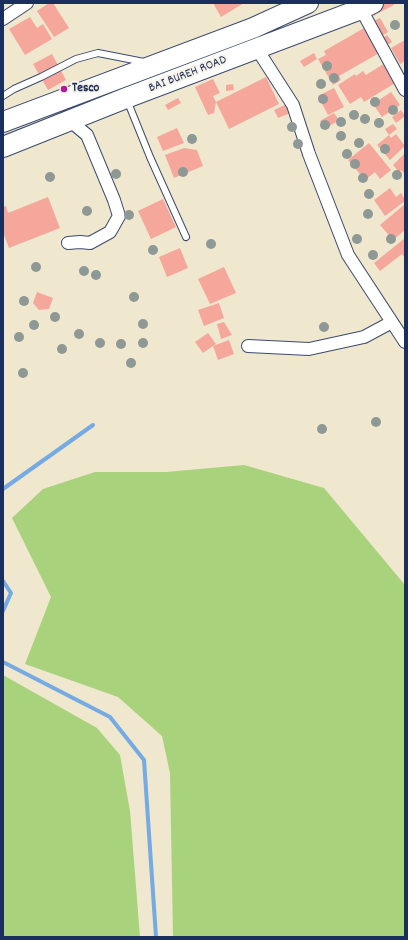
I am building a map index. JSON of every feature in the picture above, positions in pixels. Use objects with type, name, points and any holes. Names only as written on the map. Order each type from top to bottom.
[{"type":"highway","name":"BAI BUREH ROAD","points":[[3,122],[253,28],[308,3]]},
{"type":"highway","name":"BAI BUREH ROAD","points":[[3,147],[69,120],[367,6]]},
{"type":"street","points":[[3,19],[27,3]]},
{"type":"street","points":[[367,6],[405,90]]},
{"type":"street","points":[[257,49],[293,105],[309,154],[348,256],[405,342]]},
{"type":"street","points":[[68,243],[90,243],[110,232],[119,216],[114,200],[87,135],[69,120]]},
{"type":"street","points":[[248,346],[309,349],[364,337],[392,322]]},
{"type":"lane","points":[[3,96],[14,89],[41,78],[76,59],[98,53],[156,64]]},
{"type":"lane","points":[[126,98],[150,158],[186,237]]},
{"type":"green space","points":[[244,465],[324,488],[405,585],[405,937],[173,937],[170,773],[162,736],[118,697],[25,664],[51,597],[12,518],[43,489],[95,472],[166,472]]},
{"type":"green space","points":[[3,675],[97,728],[120,755],[130,811],[140,937],[3,937]]},
{"type":"building","points":[[49,3],[53,3],[69,28],[54,37],[37,11]]},
{"type":"building","points":[[213,3],[244,3],[221,17]]},
{"type":"building","points":[[383,3],[393,3],[394,5],[371,17],[367,12]]},
{"type":"building","points":[[30,17],[37,28],[43,24],[52,39],[25,55],[9,29]]},
{"type":"building","points":[[380,18],[388,32],[380,37],[372,22]]},
{"type":"building","points":[[366,27],[381,52],[339,76],[341,80],[333,85],[318,59],[326,55],[324,51]]},
{"type":"building","points":[[387,35],[392,42],[386,46],[381,39]]},
{"type":"building","points":[[405,40],[405,61],[400,64],[391,48]]},
{"type":"building","points":[[314,53],[317,59],[304,67],[300,61]]},
{"type":"building","points":[[52,54],[66,80],[48,90],[33,64]]},
{"type":"building","points":[[385,63],[397,82],[364,102],[361,97],[350,104],[338,85],[355,74],[356,76],[363,71],[366,75]]},
{"type":"building","points":[[266,77],[279,104],[229,129],[216,102]]},
{"type":"building","points":[[213,79],[220,93],[213,96],[216,102],[214,113],[208,115],[195,87]]},
{"type":"building","points":[[233,84],[234,90],[226,91],[226,85]]},
{"type":"building","points":[[334,88],[344,107],[328,115],[318,96]]},
{"type":"building","points":[[391,92],[400,105],[382,117],[373,104]]},
{"type":"building","points":[[178,98],[181,103],[168,110],[165,105]]},
{"type":"building","points":[[289,103],[293,112],[278,118],[274,110]]},
{"type":"building","points":[[401,110],[405,116],[396,123],[392,117]]},
{"type":"building","points":[[334,113],[339,120],[325,129],[320,121]]},
{"type":"building","points":[[393,124],[397,129],[389,135],[385,129]]},
{"type":"building","points":[[177,128],[184,143],[163,151],[157,137]]},
{"type":"building","points":[[396,134],[405,146],[390,160],[377,145],[389,135],[391,138]]},
{"type":"building","points":[[369,143],[391,170],[380,179],[375,172],[365,180],[348,160]]},
{"type":"building","points":[[184,148],[197,150],[203,166],[174,178],[165,155]]},
{"type":"building","points":[[405,153],[405,174],[401,170],[399,172],[393,165]]},
{"type":"building","points":[[390,188],[396,197],[401,193],[405,201],[385,216],[374,200]]},
{"type":"building","points":[[48,197],[60,228],[9,248],[3,232],[3,207],[6,206],[8,213]]},
{"type":"building","points":[[163,199],[176,227],[151,239],[138,211]]},
{"type":"building","points":[[405,204],[405,230],[393,240],[380,225]]},
{"type":"building","points":[[405,238],[405,258],[402,254],[380,271],[374,263]]},
{"type":"building","points":[[180,248],[188,268],[167,277],[159,257]]},
{"type":"building","points":[[224,267],[236,293],[210,304],[198,279]]},
{"type":"building","points":[[37,292],[53,298],[49,309],[39,310],[33,303]]},
{"type":"building","points":[[219,303],[224,318],[204,326],[198,310]]},
{"type":"building","points":[[224,322],[232,335],[221,339],[217,324]]},
{"type":"building","points":[[208,333],[216,344],[203,353],[195,342]]},
{"type":"building","points":[[229,340],[234,354],[218,360],[213,346]]},
{"type":"waterway","points":[[3,489],[93,425]]},
{"type":"waterway","points":[[3,581],[11,593],[3,611]]},
{"type":"waterway","points":[[3,662],[110,717],[144,760],[156,937]]},
{"type":"place","name":"Tesco","points":[[64,89]]}]
